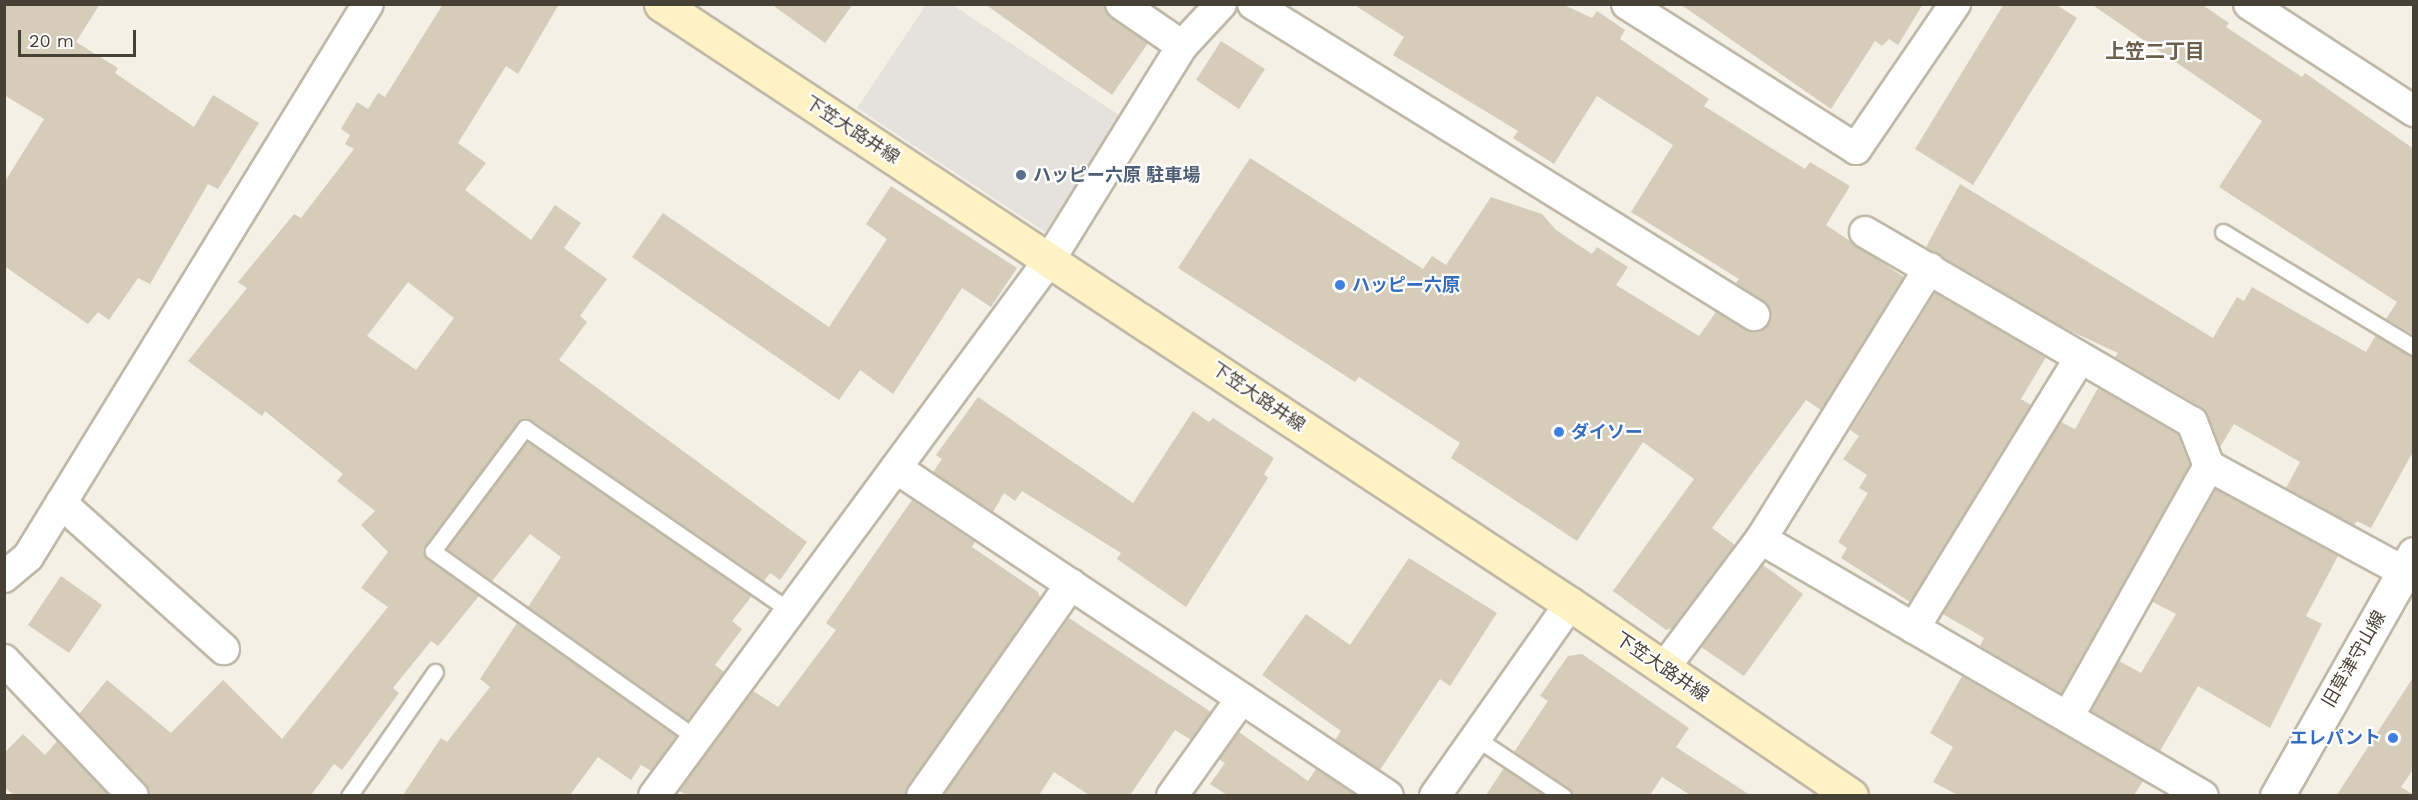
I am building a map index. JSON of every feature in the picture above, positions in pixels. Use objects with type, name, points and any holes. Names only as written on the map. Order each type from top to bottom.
[{"type":"main road","name":"下笠大路井線","points":[[661,4],[1570,604],[1851,795]]},
{"type":"street","points":[[4,577],[28,557],[368,4]]},
{"type":"street","points":[[1122,4],[1182,46]]},
{"type":"street","points":[[654,795],[1050,259],[1182,46],[1221,4]]},
{"type":"street","points":[[1253,4],[1754,315]]},
{"type":"street","points":[[1627,4],[1856,149],[1955,4]]},
{"type":"street","points":[[2249,4],[2414,111]]},
{"type":"street","points":[[1865,232],[2192,422],[2209,466],[2409,563]]},
{"type":"street","points":[[1664,668],[1761,539],[1930,268]]},
{"type":"street","points":[[1914,628],[2080,358]]},
{"type":"street","points":[[2068,717],[2209,466]]},
{"type":"street","points":[[896,468],[1388,795]]},
{"type":"street","points":[[61,503],[224,649]]},
{"type":"street","points":[[1761,539],[2203,795]]},
{"type":"street","name":"旧草津守山線","points":[[2277,795],[2409,563]]},
{"type":"street","points":[[922,795],[1071,584]]},
{"type":"street","points":[[1435,795],[1570,604]]},
{"type":"street","points":[[4,660],[133,795]]},
{"type":"street","points":[[1172,795],[1242,698]]},
{"type":"lane","points":[[2223,232],[2414,347]]},
{"type":"lane","points":[[696,738],[433,551],[525,428],[790,611]]},
{"type":"lane","points":[[349,795],[435,672]]},
{"type":"lane","points":[[1476,738],[1563,795]]},
{"type":"shaded area","name":"ハッピー六原 駐車場","points":[[951,4],[1122,117],[1045,232],[857,108],[926,5]]},
{"type":"building","points":[[4,4],[100,4],[76,42],[118,68],[115,73],[194,127],[213,95],[259,123],[218,189],[208,184],[150,284],[138,278],[109,320],[98,312],[88,324],[4,266],[4,183],[44,119],[4,95]]},
{"type":"building","points":[[443,4],[559,4],[518,74],[506,66],[458,143],[486,163],[465,190],[531,240],[555,205],[581,223],[564,248],[607,279],[580,316],[587,322],[559,360],[807,542],[780,580],[770,573],[764,581],[531,420],[522,419],[423,549],[427,559],[479,596],[438,646],[431,641],[393,688],[399,693],[342,770],[334,764],[311,795],[150,795],[146,784],[79,714],[107,680],[171,733],[223,680],[282,739],[388,607],[361,588],[388,552],[361,525],[375,511],[337,481],[343,474],[265,411],[262,416],[188,361],[247,288],[238,282],[294,214],[301,218],[354,149],[345,144],[350,135],[341,129],[357,102],[368,109],[378,93],[385,97]],"holes":[[[408,282],[454,318],[416,370],[367,336]]]},
{"type":"building","points":[[771,4],[853,4],[825,43]]},
{"type":"building","points":[[985,4],[1104,4],[1111,18],[1148,43],[1112,95]]},
{"type":"building","points":[[1353,4],[1562,4],[1592,18],[1597,11],[1625,30],[1620,39],[1709,99],[1704,106],[1805,169],[1810,162],[1850,186],[1826,225],[1904,277],[1821,410],[1806,400],[1712,528],[1735,545],[1673,628],[1666,630],[1613,591],[1694,479],[1643,442],[1577,541],[1451,458],[1460,443],[1359,377],[1355,382],[1178,268],[1250,158],[1423,269],[1432,256],[1446,265],[1491,197],[1542,214],[1556,230],[1592,254],[1597,247],[1628,267],[1616,285],[1699,336],[1716,312],[1753,332],[1768,325],[1769,306],[1736,283],[1739,279],[1631,212],[1673,145],[1597,96],[1554,164],[1513,138],[1518,131],[1393,55],[1404,37]]},
{"type":"building","points":[[1680,4],[1923,4],[1898,45],[1889,39],[1882,46],[1875,41],[1831,109]]},
{"type":"building","points":[[2004,4],[2055,4],[2077,18],[1973,185],[1915,149]]},
{"type":"building","points":[[2091,4],[2201,4],[2229,23],[2226,27],[2302,77],[2305,73],[2414,149],[2414,335],[2386,319],[2397,302],[2219,187],[2262,121]]},
{"type":"building","points":[[1221,41],[1265,69],[1239,109],[1196,80]]},
{"type":"building","points":[[1960,184],[2213,338],[2237,297],[2244,301],[2252,287],[2366,352],[2376,335],[2414,357],[2414,450],[2371,528],[2357,521],[2354,525],[2286,488],[2300,462],[2234,424],[2220,447],[2201,407],[2115,357],[2118,353],[2064,328],[1926,247]]},
{"type":"building","points":[[891,186],[1017,268],[991,307],[962,288],[893,394],[860,370],[839,400],[632,257],[663,213],[829,327],[887,239],[866,224]]},
{"type":"building","points":[[1935,293],[2046,357],[2021,399],[2031,405],[1910,602],[1841,558],[1847,548],[1838,542],[1868,493],[1859,488],[1867,475],[1843,459],[1859,436],[1850,430]]},
{"type":"building","points":[[2098,388],[2178,434],[2190,465],[2061,694],[1980,646],[1984,638],[1943,614],[2061,422],[2075,429]]},
{"type":"building","points":[[978,397],[1133,503],[1193,411],[1209,422],[1213,418],[1274,458],[1264,474],[1268,478],[1186,607],[1117,559],[1121,553],[1022,491],[1015,501],[1004,493],[993,512],[933,472],[942,459],[936,455]]},
{"type":"building","points":[[527,441],[752,596],[732,621],[742,629],[715,665],[724,672],[688,721],[528,607],[561,557],[530,534],[492,581],[447,549]]},
{"type":"building","points":[[2216,489],[2338,556],[2306,616],[2322,624],[2270,728],[2198,686],[2160,751],[2091,711],[2119,661],[2141,673],[2176,614],[2153,602]]},
{"type":"building","points":[[912,500],[975,542],[972,547],[1038,592],[1040,598],[905,795],[687,795],[679,791],[753,691],[778,707],[836,630],[826,623]]},
{"type":"building","points":[[1409,558],[1497,613],[1450,686],[1440,679],[1380,770],[1335,740],[1341,731],[1262,675],[1306,614],[1350,645]]},
{"type":"building","points":[[1763,565],[1803,594],[1744,676],[1701,647]]},
{"type":"building","points":[[61,576],[102,605],[69,653],[28,625]]},
{"type":"building","points":[[1069,618],[1211,712],[1191,740],[1175,730],[1130,795],[1089,795],[1054,772],[1039,795],[943,795]]},
{"type":"building","points":[[517,623],[677,736],[651,771],[641,765],[631,780],[598,757],[570,795],[403,795],[441,738],[447,742],[490,687],[480,679]]},
{"type":"building","points":[[1582,654],[1689,728],[1676,747],[1750,795],[1690,795],[1662,777],[1650,795],[1573,795],[1514,752],[1548,701],[1540,696],[1568,656]]},
{"type":"building","points":[[1962,676],[2143,781],[2134,795],[1958,795],[1933,782],[1953,747],[1930,733]]},
{"type":"building","points":[[2414,676],[2414,768],[2401,787],[2414,795],[2337,795]]},
{"type":"building","points":[[1239,732],[1308,781],[1316,769],[1356,795],[1227,795],[1210,784],[1225,763],[1219,759]]},
{"type":"building","points":[[23,734],[45,755],[57,741],[109,795],[14,795],[4,787],[4,753]]},
{"type":"building","points":[[1504,768],[1545,795],[1486,795]]},
{"type":"place","name":"ハッピー六原 駐車場","points":[[1021,175]]},
{"type":"place","name":"ハッピー六原","points":[[1340,285]]},
{"type":"place","name":"ダイソー","points":[[1559,432]]},
{"type":"place","name":"エレパント","points":[[2393,738]]},
{"type":"district","name":"上笠二丁目","points":[[2155,51]]}]
